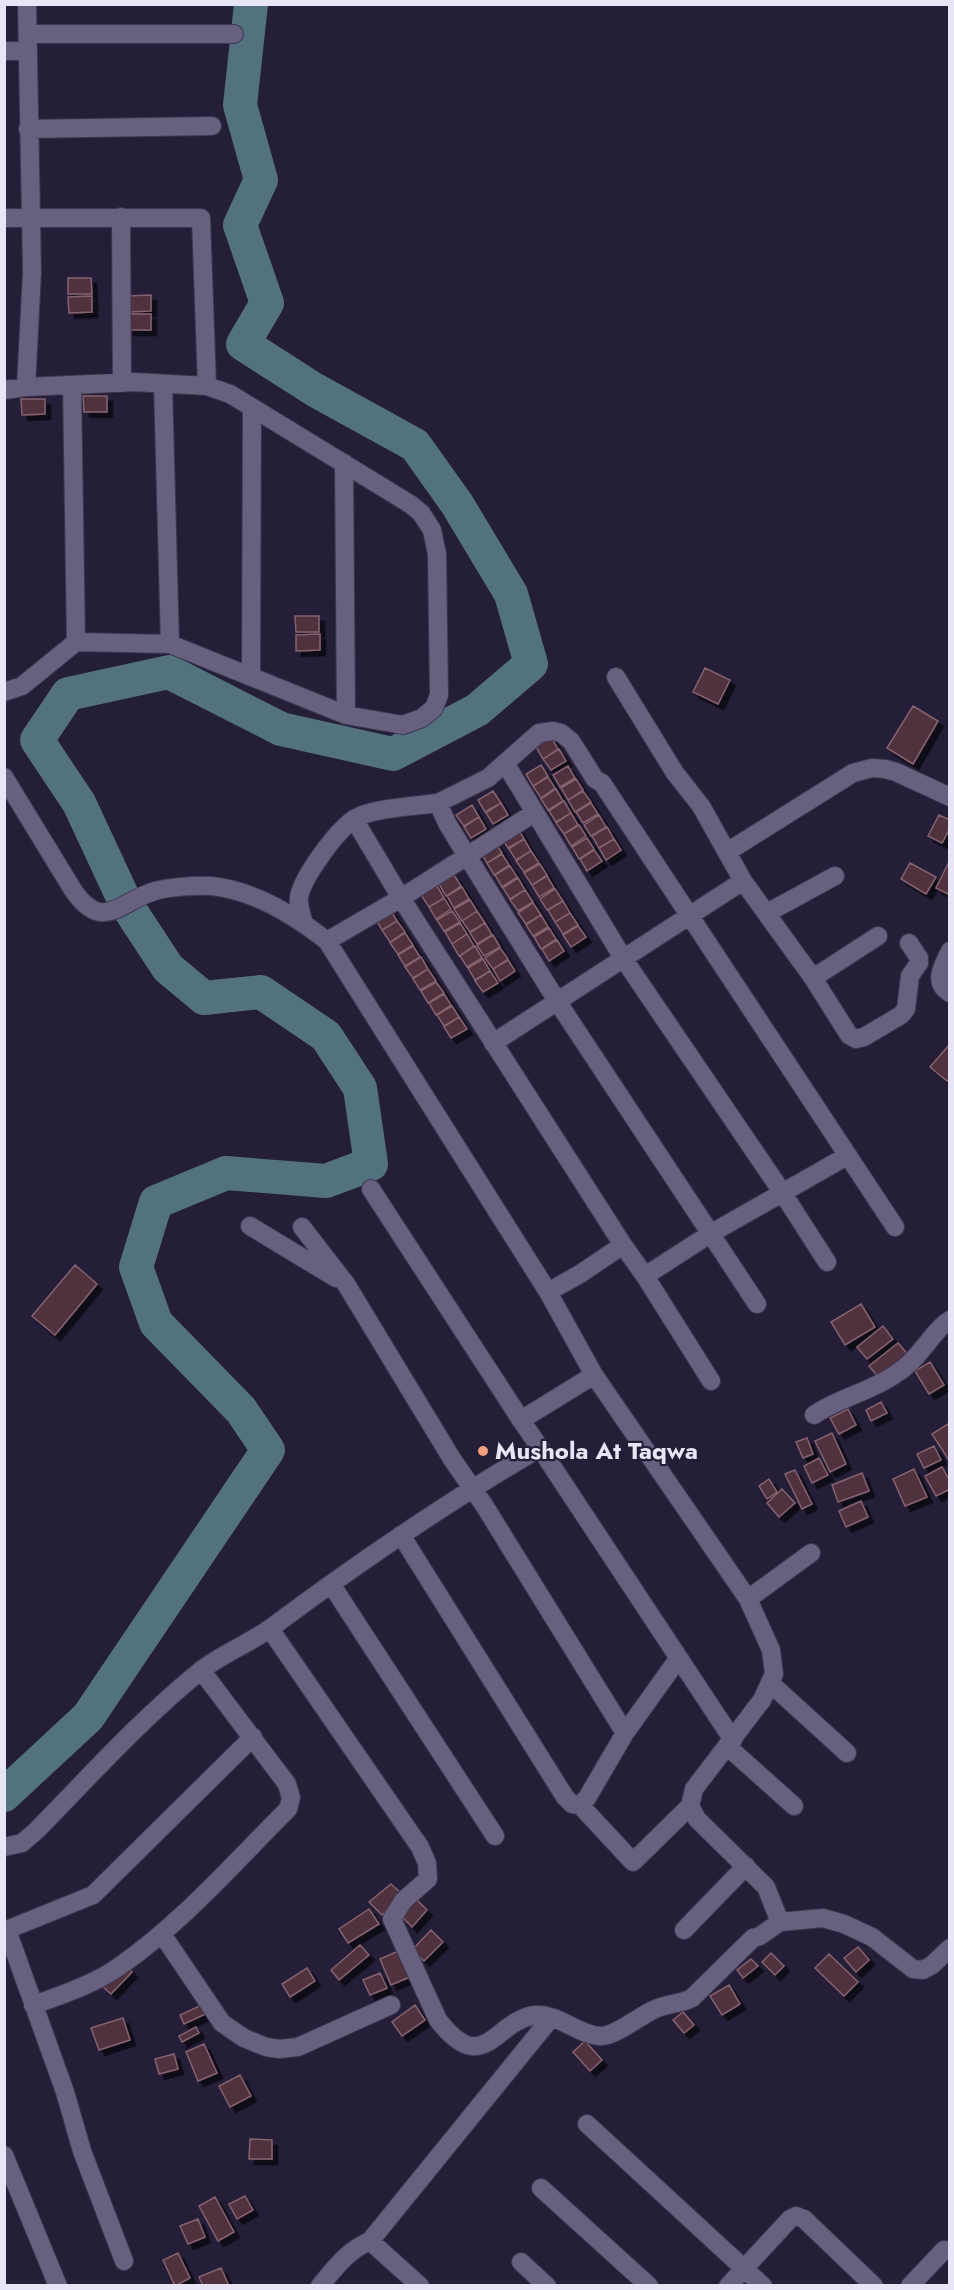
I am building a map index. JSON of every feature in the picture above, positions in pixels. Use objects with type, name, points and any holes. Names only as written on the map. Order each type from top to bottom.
[{"type":"street","points":[[26,387],[32,272],[27,4]]},
{"type":"street","points":[[4,51],[28,43],[234,34]]},
{"type":"street","points":[[28,129],[212,126]]},
{"type":"street","points":[[121,217],[122,383]]},
{"type":"street","points":[[4,218],[201,218],[207,386]]},
{"type":"street","points":[[4,390],[122,383],[207,386],[230,394],[410,504],[421,513],[432,530],[437,554],[439,695],[434,708],[422,718],[403,725],[346,715],[170,644],[76,642],[22,686],[4,692]]},
{"type":"street","points":[[163,384],[170,644]]},
{"type":"street","points":[[72,385],[76,642]]},
{"type":"street","points":[[251,677],[252,408]]},
{"type":"street","points":[[344,463],[346,715]]},
{"type":"street","points":[[616,676],[675,773],[701,806],[743,881],[813,978],[849,1035],[856,1039],[864,1037],[906,1009],[910,976],[919,963],[919,958],[909,943]]},
{"type":"street","points":[[304,924],[298,900],[301,888],[340,832],[354,819],[368,813],[438,803],[488,778],[539,733],[553,730],[561,733],[571,741],[595,779],[602,783],[895,1227]]},
{"type":"street","points":[[505,763],[623,958],[827,1262]]},
{"type":"street","points":[[727,852],[854,773],[872,768],[896,772],[950,797]]},
{"type":"street","points":[[4,777],[80,901],[91,910],[102,913],[112,912],[156,891],[209,885],[236,890],[263,901],[304,924],[327,941],[548,1292],[594,1375],[748,1599],[771,1650],[774,1674],[762,1700],[694,1790],[690,1806],[633,1862],[580,1805],[572,1804],[565,1797],[401,1535]]},
{"type":"street","points":[[438,803],[447,823],[557,1001],[757,1304]]},
{"type":"street","points":[[327,941],[401,898],[534,813]]},
{"type":"street","points":[[354,819],[493,1043],[711,1381]]},
{"type":"street","points":[[767,913],[835,876]]},
{"type":"street","points":[[493,1043],[743,881]]},
{"type":"street","points":[[813,978],[878,936]]},
{"type":"street","points":[[950,951],[940,973],[939,982],[946,992],[950,993]]},
{"type":"street","points":[[645,1276],[710,1234],[847,1156]]},
{"type":"street","points":[[371,1189],[731,1743],[794,1806]]},
{"type":"street","points":[[250,1226],[346,1284]]},
{"type":"street","points":[[302,1227],[346,1284],[452,1459],[472,1487],[625,1733]]},
{"type":"street","points":[[548,1292],[623,1245]]},
{"type":"street","points":[[814,1415],[830,1404],[872,1388],[898,1372],[922,1350],[944,1323],[950,1320]]},
{"type":"street","points":[[521,1420],[594,1375]]},
{"type":"street","points":[[4,1848],[22,1843],[36,1831],[167,1699],[201,1670],[270,1629],[472,1487],[540,1448]]},
{"type":"street","points":[[748,1599],[811,1553]]},
{"type":"street","points":[[331,1584],[495,1836]]},
{"type":"street","points":[[270,1629],[420,1847],[427,1863],[428,1879],[402,1900],[392,1919],[438,2020],[448,2032],[464,2044],[477,2046],[491,2041],[524,2019],[535,2015],[551,2018],[588,2034],[602,2037],[613,2033],[655,2008],[680,2004],[692,1998],[753,1938],[760,1936],[780,1922],[823,1918],[844,1924],[872,1937],[913,1969],[923,1970],[932,1965],[950,1948]]},
{"type":"street","points":[[580,1805],[587,1798],[625,1733],[678,1659]]},
{"type":"street","points":[[33,2005],[108,1974],[162,1934],[288,1809],[291,1798],[287,1784],[201,1670]]},
{"type":"street","points":[[770,1683],[847,1753]]},
{"type":"street","points":[[124,2261],[82,2151],[65,2092],[6,1930],[93,1895],[253,1737]]},
{"type":"street","points":[[690,1806],[697,1819],[766,1887],[780,1922]]},
{"type":"street","points":[[684,1930],[746,1866]]},
{"type":"street","points":[[162,1934],[222,2023],[244,2038],[266,2047],[279,2049],[298,2046],[391,2005]]},
{"type":"street","points":[[320,2286],[347,2255],[359,2245],[370,2241],[551,2018]]},
{"type":"street","points":[[587,2124],[763,2286]]},
{"type":"street","points":[[4,2155],[58,2286]]},
{"type":"street","points":[[541,2188],[649,2286]]},
{"type":"street","points":[[728,2286],[790,2218],[796,2216],[804,2219],[874,2286]]},
{"type":"street","points":[[370,2241],[420,2286]]},
{"type":"street","points":[[910,2286],[944,2250],[950,2251]]},
{"type":"street","points":[[521,2262],[547,2286]]},
{"type":"building","points":[[68,278],[91,278],[92,294],[68,294]]},
{"type":"building","points":[[151,295],[151,311],[127,312],[127,296]]},
{"type":"building","points":[[92,296],[92,312],[69,313],[68,297]]},
{"type":"building","points":[[127,314],[151,314],[151,330],[128,330]]},
{"type":"building","points":[[83,396],[107,396],[107,412],[84,412]]},
{"type":"building","points":[[21,399],[45,399],[45,414],[22,415]]},
{"type":"building","points":[[295,616],[319,616],[319,632],[296,632]]},
{"type":"building","points":[[320,634],[320,650],[296,651],[296,635]]},
{"type":"building","points":[[705,668],[730,680],[718,704],[693,692]]},
{"type":"building","points":[[913,706],[938,721],[913,764],[887,748]]},
{"type":"building","points":[[551,737],[558,749],[543,759],[536,747]]},
{"type":"building","points":[[559,749],[566,761],[551,770],[543,759]]},
{"type":"building","points":[[541,765],[548,776],[533,786],[526,774]]},
{"type":"building","points":[[568,766],[575,778],[560,787],[553,775]]},
{"type":"building","points":[[548,777],[555,788],[541,798],[533,786]]},
{"type":"building","points":[[576,779],[583,790],[568,800],[561,788]]},
{"type":"building","points":[[556,789],[563,801],[548,810],[541,799]]},
{"type":"building","points":[[493,791],[501,803],[485,812],[478,800]]},
{"type":"building","points":[[583,791],[591,802],[575,812],[568,800]]},
{"type":"building","points":[[564,801],[571,813],[556,822],[549,811]]},
{"type":"building","points":[[501,803],[508,815],[493,824],[486,813]]},
{"type":"building","points":[[591,803],[598,814],[583,823],[576,812]]},
{"type":"building","points":[[472,805],[479,817],[464,826],[456,815]]},
{"type":"building","points":[[571,813],[578,825],[564,834],[556,823]]},
{"type":"building","points":[[599,815],[606,827],[591,836],[584,825]]},
{"type":"building","points":[[939,815],[950,820],[950,828],[942,843],[928,836]]},
{"type":"building","points":[[479,817],[486,829],[471,838],[464,827]]},
{"type":"building","points":[[579,825],[586,836],[571,846],[564,834]]},
{"type":"building","points":[[517,827],[524,839],[508,848],[501,837]]},
{"type":"building","points":[[607,827],[614,839],[599,848],[592,836]]},
{"type":"building","points":[[587,838],[594,849],[579,859],[572,847]]},
{"type":"building","points":[[524,839],[531,851],[516,860],[509,849]]},
{"type":"building","points":[[614,839],[621,850],[606,860],[599,848]]},
{"type":"building","points":[[495,842],[502,853],[487,863],[480,851]]},
{"type":"building","points":[[594,850],[602,861],[587,871],[580,859]]},
{"type":"building","points":[[531,851],[539,863],[524,872],[516,861]]},
{"type":"building","points":[[502,854],[509,865],[494,875],[487,863]]},
{"type":"building","points":[[950,860],[950,895],[936,888]]},
{"type":"building","points":[[910,863],[936,877],[926,894],[901,879]]},
{"type":"building","points":[[540,864],[547,875],[532,885],[524,873]]},
{"type":"building","points":[[510,866],[517,877],[502,887],[495,875]]},
{"type":"building","points":[[454,875],[461,886],[446,896],[439,884]]},
{"type":"building","points":[[547,876],[554,888],[539,897],[532,885]]},
{"type":"building","points":[[518,878],[525,890],[510,899],[503,888]]},
{"type":"building","points":[[437,886],[444,898],[429,907],[421,895]]},
{"type":"building","points":[[462,887],[469,899],[454,908],[447,896]]},
{"type":"building","points":[[555,889],[563,901],[547,910],[540,899]]},
{"type":"building","points":[[525,890],[533,902],[518,911],[510,900]]},
{"type":"building","points":[[444,898],[451,909],[436,919],[429,907]]},
{"type":"building","points":[[470,900],[477,911],[462,921],[454,909]]},
{"type":"building","points":[[563,901],[570,913],[555,922],[548,910]]},
{"type":"building","points":[[533,903],[541,915],[526,924],[518,913]]},
{"type":"building","points":[[390,909],[397,921],[382,930],[375,918]]},
{"type":"building","points":[[452,911],[460,922],[444,931],[437,920]]},
{"type":"building","points":[[477,911],[485,923],[470,932],[462,921]]},
{"type":"building","points":[[570,913],[578,925],[563,934],[555,922]]},
{"type":"building","points":[[541,915],[548,927],[533,936],[526,925]]},
{"type":"building","points":[[397,921],[405,932],[390,942],[382,930]]},
{"type":"building","points":[[460,923],[467,934],[452,944],[445,932]]},
{"type":"building","points":[[485,923],[492,935],[477,944],[470,933]]},
{"type":"building","points":[[578,926],[586,937],[571,947],[563,935]]},
{"type":"building","points":[[549,928],[556,939],[541,949],[534,937]]},
{"type":"building","points":[[405,933],[413,945],[398,954],[390,943]]},
{"type":"building","points":[[467,934],[474,946],[459,956],[452,944]]},
{"type":"building","points":[[493,935],[500,947],[484,956],[477,945]]},
{"type":"building","points":[[557,940],[564,951],[549,961],[542,949]]},
{"type":"building","points":[[413,946],[420,957],[405,966],[398,955]]},
{"type":"building","points":[[475,946],[482,958],[467,967],[460,956]]},
{"type":"building","points":[[500,948],[508,959],[493,969],[485,958]]},
{"type":"building","points":[[421,957],[428,969],[413,978],[405,967]]},
{"type":"building","points":[[483,959],[490,971],[475,980],[468,968]]},
{"type":"building","points":[[508,960],[515,971],[500,981],[493,969]]},
{"type":"building","points":[[428,969],[436,981],[420,990],[413,979]]},
{"type":"building","points":[[490,971],[498,983],[483,992],[475,981]]},
{"type":"building","points":[[436,982],[444,993],[428,1003],[421,991]]},
{"type":"building","points":[[444,994],[451,1005],[436,1015],[429,1003]]},
{"type":"building","points":[[452,1006],[459,1017],[444,1026],[437,1015]]},
{"type":"building","points":[[459,1017],[467,1029],[451,1038],[444,1027]]},
{"type":"building","points":[[950,1044],[950,1078],[947,1081],[930,1067]]},
{"type":"building","points":[[75,1265],[97,1284],[55,1335],[32,1316]]},
{"type":"building","points":[[861,1304],[875,1327],[845,1345],[831,1322]]},
{"type":"building","points":[[883,1326],[893,1339],[867,1359],[857,1347]]},
{"type":"building","points":[[898,1343],[909,1356],[880,1379],[869,1366]]},
{"type":"building","points":[[930,1362],[944,1385],[929,1394],[915,1371]]},
{"type":"building","points":[[881,1402],[887,1413],[871,1421],[866,1410]]},
{"type":"building","points":[[848,1409],[856,1425],[839,1434],[830,1418]]},
{"type":"building","points":[[948,1424],[950,1427],[950,1462],[932,1434]]},
{"type":"building","points":[[832,1433],[846,1464],[830,1472],[815,1441]]},
{"type":"building","points":[[807,1438],[813,1454],[803,1458],[796,1442]]},
{"type":"building","points":[[934,1446],[941,1460],[924,1468],[917,1454]]},
{"type":"building","points":[[819,1458],[828,1475],[812,1483],[804,1466]]},
{"type":"building","points":[[942,1467],[950,1481],[950,1489],[936,1496],[925,1476]]},
{"type":"building","points":[[914,1469],[927,1497],[905,1506],[893,1479]]},
{"type":"building","points":[[795,1470],[812,1504],[802,1509],[785,1474]]},
{"type":"building","points":[[862,1473],[869,1491],[838,1502],[832,1485]]},
{"type":"building","points":[[769,1479],[777,1492],[767,1499],[759,1486]]},
{"type":"building","points":[[782,1489],[795,1503],[779,1517],[767,1503]]},
{"type":"building","points":[[861,1501],[868,1517],[846,1527],[839,1511]]},
{"type":"building","points":[[391,1884],[403,1895],[382,1915],[369,1902]]},
{"type":"building","points":[[415,1898],[427,1910],[412,1927],[399,1914]]},
{"type":"building","points":[[369,1909],[379,1924],[348,1943],[339,1929]]},
{"type":"building","points":[[431,1930],[443,1942],[424,1961],[412,1950]]},
{"type":"building","points":[[360,1945],[369,1955],[339,1980],[331,1970]]},
{"type":"building","points":[[858,1947],[869,1960],[856,1972],[844,1958]]},
{"type":"building","points":[[401,1950],[412,1976],[391,1985],[380,1959]]},
{"type":"building","points":[[771,1953],[784,1966],[775,1975],[762,1962]]},
{"type":"building","points":[[829,1954],[858,1982],[844,1996],[815,1968]]},
{"type":"building","points":[[751,1959],[758,1966],[743,1978],[737,1970]]},
{"type":"building","points":[[123,1963],[132,1972],[111,1994],[102,1986]]},
{"type":"building","points":[[307,1968],[315,1981],[290,1997],[282,1984]]},
{"type":"building","points":[[380,1973],[387,1988],[370,1995],[363,1980]]},
{"type":"building","points":[[729,1985],[740,2004],[722,2015],[710,1996]]},
{"type":"building","points":[[206,2003],[210,2012],[184,2024],[180,2015]]},
{"type":"building","points":[[415,2005],[425,2020],[402,2036],[392,2022]]},
{"type":"building","points":[[683,2012],[694,2025],[684,2033],[673,2020]]},
{"type":"building","points":[[123,2018],[130,2040],[99,2050],[91,2028]]},
{"type":"building","points":[[196,2027],[199,2033],[182,2042],[179,2036]]},
{"type":"building","points":[[585,2041],[602,2060],[590,2071],[573,2052]]},
{"type":"building","points":[[204,2044],[217,2073],[198,2081],[186,2052]]},
{"type":"building","points":[[174,2054],[178,2069],[159,2074],[155,2059]]},
{"type":"building","points":[[240,2075],[251,2096],[230,2107],[219,2086]]},
{"type":"building","points":[[250,2139],[272,2140],[272,2159],[249,2159]]},
{"type":"building","points":[[245,2196],[253,2210],[237,2219],[229,2204]]},
{"type":"building","points":[[215,2197],[234,2232],[218,2241],[199,2206]]},
{"type":"building","points":[[198,2219],[205,2237],[188,2244],[180,2226]]},
{"type":"building","points":[[178,2253],[190,2278],[175,2286],[163,2260]]},
{"type":"building","points":[[221,2268],[229,2286],[203,2286],[199,2277]]},
{"type":"waterway","points":[[4,1795],[88,1717],[268,1450],[241,1410],[156,1323],[136,1267],[156,1202],[226,1173],[326,1181],[371,1164],[360,1088],[326,1036],[261,992],[204,998],[168,968],[126,904],[79,803],[37,740],[68,694],[169,672],[281,729],[393,754],[477,710],[531,664],[511,594],[457,504],[415,445],[315,390],[243,344],[267,303],[240,225],[261,180],[240,105],[251,4]]},
{"type":"place","name":"Mushola At Taqwa","points":[[483,1451]]}]
